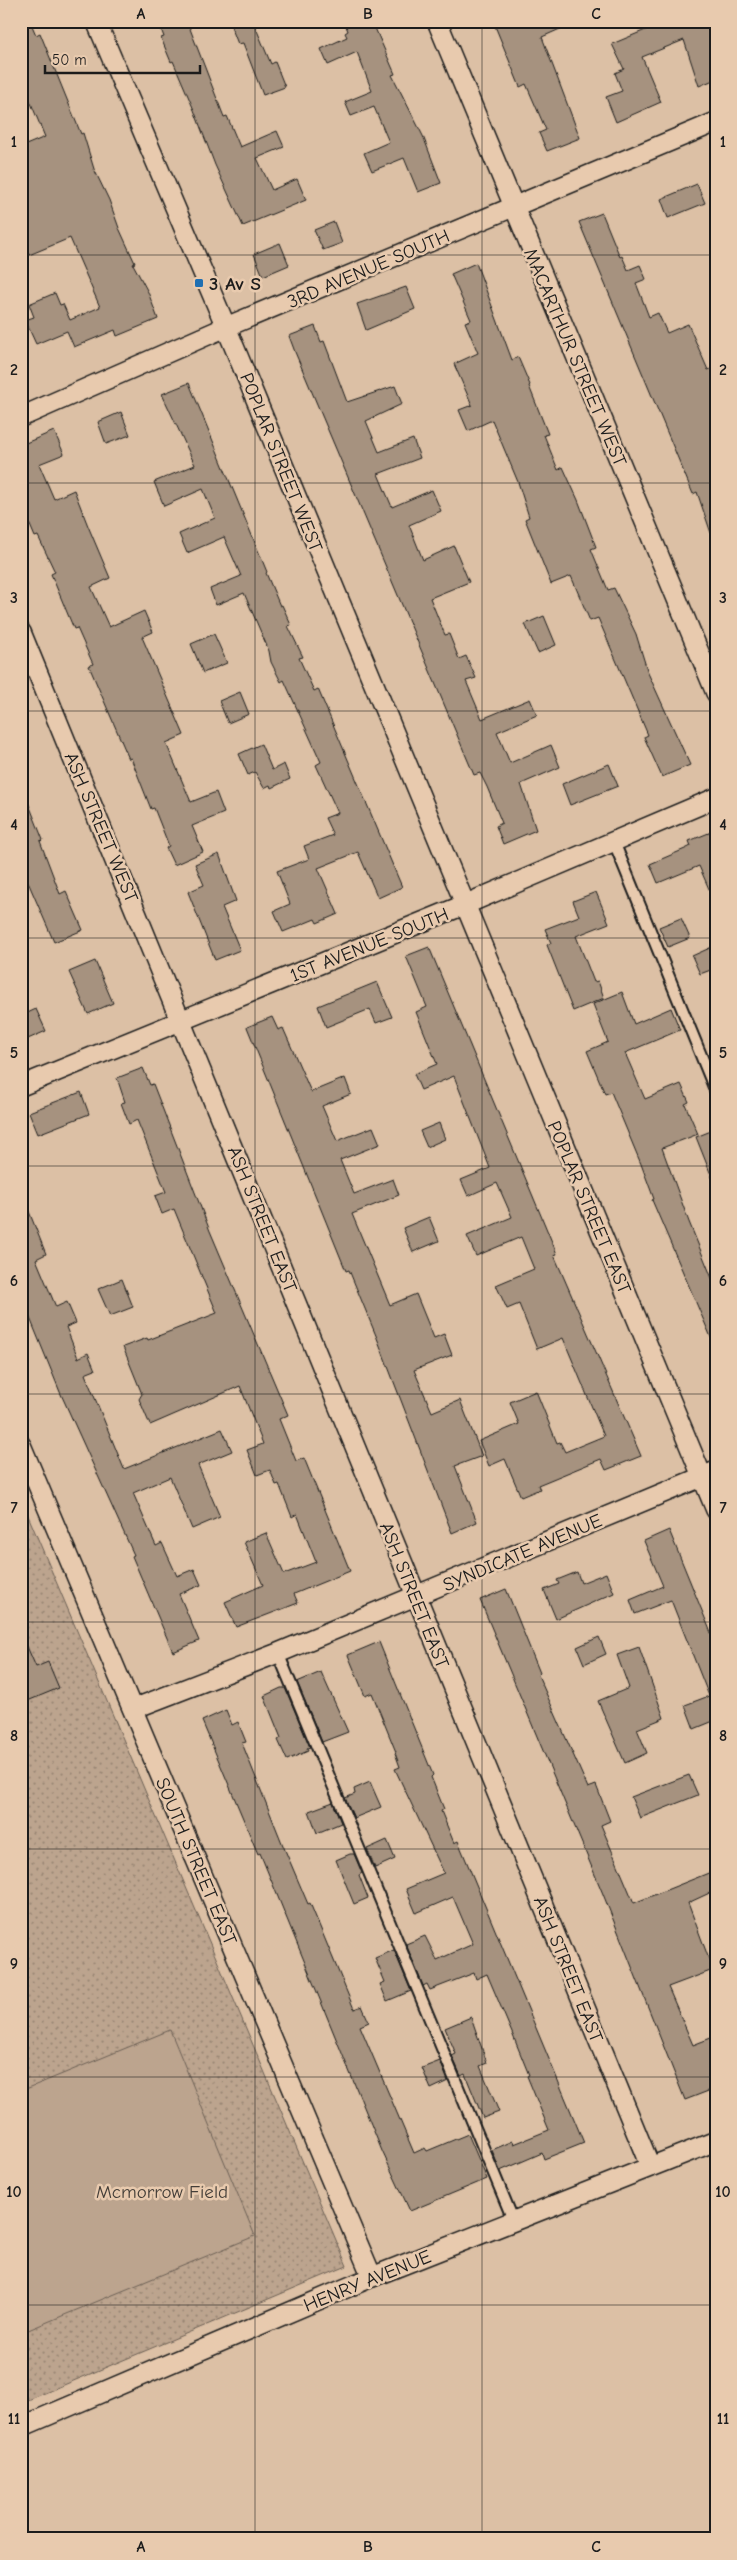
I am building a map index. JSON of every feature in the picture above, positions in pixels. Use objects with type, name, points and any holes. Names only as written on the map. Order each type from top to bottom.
[{"type":"street","name":"POPLAR STREET WEST","points":[[96,21],[226,328],[464,905]]},
{"type":"street","name":"MACARTHUR STREET WEST","points":[[437,21],[716,692]]},
{"type":"street","name":"3RD AVENUE SOUTH","points":[[21,417],[226,328],[716,122]]},
{"type":"street","name":"ASH STREET WEST","points":[[21,632],[183,1021]]},
{"type":"street","name":"1ST AVENUE SOUTH","points":[[21,1086],[464,905],[716,798]]},
{"type":"street","name":"POPLAR STREET EAST","points":[[464,905],[709,1474],[716,1510]]},
{"type":"street","name":"ASH STREET EAST","points":[[183,1021],[415,1596],[650,2166]]},
{"type":"street","name":"SOUTH STREET EAST","points":[[21,1445],[372,2277]]},
{"type":"street","name":"SYNDICATE AVENUE","points":[[133,1708],[278,1653],[709,1474]]},
{"type":"street","name":"HENRY AVENUE","points":[[21,2428],[372,2277],[716,2141]]},
{"type":"lane","points":[[614,842],[716,1092]]},
{"type":"lane","points":[[278,1653],[514,2222]]},
{"type":"green space","name":"Mcmorrow Field","points":[[21,1499],[347,2266],[21,2403]]},
{"type":"green space","points":[[170,2030],[255,2236],[21,2333],[21,2091]]},
{"type":"building","points":[[21,21],[30,21],[36,35],[40,33],[81,134],[83,133],[94,169],[135,263],[133,264],[148,292],[158,319],[117,336],[115,330],[74,347],[67,331],[36,344],[25,320],[34,317],[29,304],[55,293],[60,305],[63,304],[70,320],[100,307],[70,238],[29,255],[21,236],[21,147],[45,137],[21,79]]},
{"type":"building","points":[[158,21],[187,21],[224,117],[227,116],[240,147],[277,131],[284,147],[257,158],[272,190],[297,179],[306,200],[243,226],[215,165],[173,61],[171,62],[161,38],[164,37]]},
{"type":"building","points":[[229,21],[253,21],[271,64],[275,62],[285,87],[263,95],[243,43],[238,44]]},
{"type":"building","points":[[344,21],[372,21],[395,74],[392,75],[423,136],[441,183],[418,192],[404,158],[372,171],[364,153],[389,142],[374,107],[351,116],[345,102],[372,91],[357,52],[328,65],[321,49],[347,37],[345,33],[348,31]]},
{"type":"building","points":[[493,21],[578,21],[542,37],[580,138],[547,151],[539,133],[546,130],[526,84],[520,87]]},
{"type":"building","points":[[667,21],[705,21],[716,47],[716,79],[699,86],[684,40],[642,57],[661,102],[616,122],[606,97],[622,91],[615,73],[624,69],[612,44]]},
{"type":"building","points":[[697,184],[705,203],[668,218],[661,199]]},
{"type":"building","points":[[602,213],[620,257],[622,256],[628,270],[640,265],[646,279],[636,283],[649,317],[658,313],[667,333],[688,324],[708,370],[716,367],[716,538],[713,539],[697,492],[693,494],[579,222]]},
{"type":"building","points":[[334,222],[342,243],[323,250],[314,230]]},
{"type":"building","points":[[280,243],[289,265],[263,276],[254,254]]},
{"type":"building","points":[[476,263],[512,360],[518,357],[530,385],[548,434],[544,435],[558,470],[563,467],[578,500],[596,547],[591,549],[608,590],[614,588],[636,634],[648,673],[690,765],[662,777],[644,737],[648,735],[598,618],[590,621],[571,576],[551,584],[525,519],[529,517],[518,482],[492,420],[468,431],[459,410],[472,405],[454,364],[478,353],[465,322],[471,320],[451,274]]},
{"type":"building","points":[[406,287],[415,309],[366,330],[357,304]]},
{"type":"building","points":[[315,326],[321,342],[324,341],[347,402],[395,386],[402,404],[366,421],[379,452],[413,439],[420,458],[378,474],[392,507],[432,490],[441,511],[409,525],[423,560],[454,546],[469,582],[430,598],[445,635],[449,634],[459,659],[466,656],[476,678],[466,681],[482,719],[530,699],[537,715],[497,732],[510,763],[551,745],[560,767],[521,784],[536,830],[503,844],[496,826],[502,823],[487,787],[480,773],[474,775],[289,336]]},
{"type":"building","points":[[189,383],[266,573],[280,606],[282,605],[291,625],[288,626],[303,657],[299,658],[314,691],[318,689],[402,887],[378,898],[358,852],[318,868],[338,914],[317,923],[315,919],[283,932],[274,911],[290,904],[277,871],[309,859],[304,846],[333,835],[325,818],[338,813],[316,765],[321,762],[284,680],[281,682],[271,662],[269,651],[244,593],[216,605],[210,589],[241,576],[224,537],[187,553],[179,534],[215,518],[203,489],[164,506],[154,482],[195,465],[162,394]]},
{"type":"building","points":[[121,412],[130,435],[106,444],[98,422]]},
{"type":"building","points":[[54,431],[64,454],[39,464],[54,499],[74,490],[110,578],[91,587],[109,627],[144,611],[153,632],[142,637],[184,735],[166,743],[191,802],[216,792],[224,813],[192,826],[203,852],[174,865],[166,848],[169,846],[154,808],[151,809],[131,758],[129,759],[89,666],[93,664],[77,628],[74,629],[51,574],[55,572],[38,536],[35,537],[21,504],[21,445]]},
{"type":"building","points":[[544,616],[556,645],[538,653],[525,624]]},
{"type":"building","points":[[214,634],[227,663],[203,673],[191,644]]},
{"type":"building","points":[[240,692],[249,714],[228,723],[219,701]]},
{"type":"building","points":[[261,744],[272,770],[284,764],[290,779],[271,788],[270,785],[264,788],[255,772],[248,775],[239,754]]},
{"type":"building","points":[[609,764],[618,786],[570,805],[562,784]]},
{"type":"building","points":[[22,787],[43,840],[40,841],[60,894],[66,891],[83,930],[54,942],[21,866]]},
{"type":"building","points":[[716,830],[716,905],[699,866],[658,883],[650,864],[691,846],[689,841]]},
{"type":"building","points":[[219,854],[236,901],[222,907],[240,950],[215,960],[188,892],[204,885],[195,864]]},
{"type":"building","points":[[596,892],[609,923],[576,936],[594,982],[598,981],[604,998],[573,1011],[547,945],[551,943],[545,929],[579,916],[573,901]]},
{"type":"building","points":[[681,918],[690,938],[668,947],[659,927]]},
{"type":"building","points":[[429,947],[557,1254],[554,1255],[641,1456],[606,1470],[601,1459],[538,1485],[540,1489],[521,1497],[505,1459],[489,1466],[479,1441],[519,1424],[510,1402],[536,1391],[557,1443],[560,1442],[565,1452],[604,1436],[563,1338],[537,1349],[519,1304],[507,1309],[496,1285],[534,1269],[521,1237],[476,1256],[467,1236],[512,1217],[497,1183],[468,1196],[461,1180],[490,1168],[454,1076],[421,1090],[414,1074],[437,1064],[416,1012],[427,1007],[406,956]]},
{"type":"building","points":[[712,947],[716,956],[716,968],[700,974],[692,956]]},
{"type":"building","points":[[95,961],[113,1003],[88,1014],[69,972]]},
{"type":"building","points":[[377,982],[392,1017],[376,1023],[370,1009],[326,1027],[318,1006]]},
{"type":"building","points":[[622,992],[634,1024],[671,1008],[680,1030],[625,1053],[645,1099],[681,1084],[689,1102],[685,1104],[698,1134],[662,1148],[716,1288],[716,1349],[652,1200],[654,1199],[641,1164],[611,1092],[605,1094],[587,1051],[608,1042],[593,1004]]},
{"type":"building","points":[[36,1009],[46,1031],[21,1042],[21,1016]]},
{"type":"building","points":[[272,1017],[278,1030],[283,1028],[311,1092],[345,1078],[351,1094],[322,1106],[337,1141],[373,1127],[380,1144],[340,1160],[354,1194],[393,1179],[399,1195],[352,1214],[390,1305],[416,1294],[434,1338],[444,1334],[452,1355],[414,1370],[432,1412],[460,1400],[482,1456],[455,1466],[477,1522],[452,1533],[377,1338],[349,1270],[346,1271],[247,1027]]},
{"type":"building","points":[[143,1068],[150,1085],[153,1084],[210,1231],[288,1415],[279,1419],[296,1461],[304,1458],[350,1571],[294,1594],[298,1603],[236,1627],[225,1602],[263,1585],[244,1542],[266,1533],[284,1574],[316,1562],[297,1514],[292,1517],[279,1484],[276,1485],[270,1470],[257,1475],[247,1450],[263,1444],[240,1386],[150,1425],[139,1399],[142,1394],[123,1347],[147,1338],[148,1340],[217,1313],[174,1209],[162,1214],[155,1196],[166,1192],[137,1120],[129,1124],[121,1103],[125,1102],[117,1078]]},
{"type":"building","points":[[81,1092],[89,1114],[38,1134],[29,1112]]},
{"type":"building","points":[[439,1123],[445,1139],[427,1147],[420,1131]]},
{"type":"building","points":[[716,1129],[716,1185],[715,1185],[696,1137]]},
{"type":"building","points":[[22,1194],[46,1254],[36,1259],[56,1307],[67,1302],[76,1323],[66,1327],[78,1358],[88,1353],[95,1370],[85,1374],[124,1469],[222,1429],[232,1451],[198,1465],[220,1517],[192,1529],[170,1477],[133,1493],[156,1546],[162,1543],[177,1576],[194,1569],[201,1585],[179,1594],[199,1641],[173,1652],[132,1556],[134,1555],[60,1392],[21,1296]]},
{"type":"building","points":[[429,1217],[439,1241],[413,1252],[403,1228]]},
{"type":"building","points":[[122,1279],[133,1307],[110,1316],[98,1289]]},
{"type":"building","points":[[669,1530],[716,1645],[716,1720],[694,1729],[685,1705],[709,1696],[671,1600],[635,1614],[630,1600],[663,1586],[644,1541]]},
{"type":"building","points":[[577,1572],[581,1583],[606,1573],[614,1593],[556,1619],[544,1590],[559,1584],[557,1580]]},
{"type":"building","points":[[506,1589],[540,1673],[538,1675],[588,1788],[596,1785],[610,1821],[601,1825],[634,1903],[716,1870],[716,1890],[688,1903],[713,1970],[668,1987],[693,2045],[716,2036],[716,2088],[685,2100],[603,1894],[480,1600]]},
{"type":"building","points":[[21,1633],[36,1667],[48,1662],[59,1688],[25,1702],[21,1692]]},
{"type":"building","points":[[599,1637],[606,1654],[584,1664],[577,1647]]},
{"type":"building","points":[[379,1642],[433,1775],[431,1777],[444,1809],[441,1811],[454,1843],[458,1841],[584,2143],[544,2159],[542,2153],[500,2171],[492,2150],[513,2141],[514,2144],[549,2130],[527,2076],[529,2075],[487,1974],[476,1979],[474,1973],[430,1990],[427,1984],[423,1986],[406,1944],[425,1936],[437,1960],[473,1944],[453,1897],[416,1913],[406,1889],[444,1873],[395,1769],[400,1767],[396,1752],[372,1693],[365,1696],[348,1655]]},
{"type":"building","points":[[639,1647],[664,1718],[637,1729],[647,1753],[625,1763],[598,1701],[629,1688],[617,1655]]},
{"type":"building","points":[[321,1672],[348,1732],[322,1742],[297,1682]]},
{"type":"building","points":[[285,1688],[310,1747],[307,1748],[308,1751],[287,1760],[278,1740],[281,1738],[264,1696]]},
{"type":"building","points":[[226,1710],[232,1725],[238,1722],[246,1742],[242,1743],[282,1843],[308,1904],[310,1903],[354,2009],[362,2006],[369,2022],[360,2026],[414,2153],[425,2148],[427,2151],[468,2134],[487,2179],[410,2211],[382,2151],[260,1853],[258,1854],[202,1721]]},
{"type":"building","points":[[689,1775],[698,1795],[640,1818],[631,1797]]},
{"type":"building","points":[[370,1782],[381,1807],[354,1818],[345,1798],[355,1794],[354,1789]]},
{"type":"building","points":[[333,1802],[341,1823],[317,1833],[309,1811]]},
{"type":"building","points":[[387,1840],[395,1859],[375,1868],[367,1849]]},
{"type":"building","points":[[354,1854],[362,1873],[359,1875],[368,1898],[354,1904],[336,1860]]},
{"type":"building","points":[[394,1950],[411,1991],[387,2001],[380,1984],[385,1982],[375,1958]]},
{"type":"building","points":[[471,2017],[487,2063],[480,2066],[499,2112],[483,2118],[465,2074],[461,2076],[452,2056],[456,2054],[445,2028]]},
{"type":"building","points":[[440,2061],[448,2081],[431,2089],[422,2068]]},
{"type":"place","name":"3 Av S","points":[[199,283]]}]
